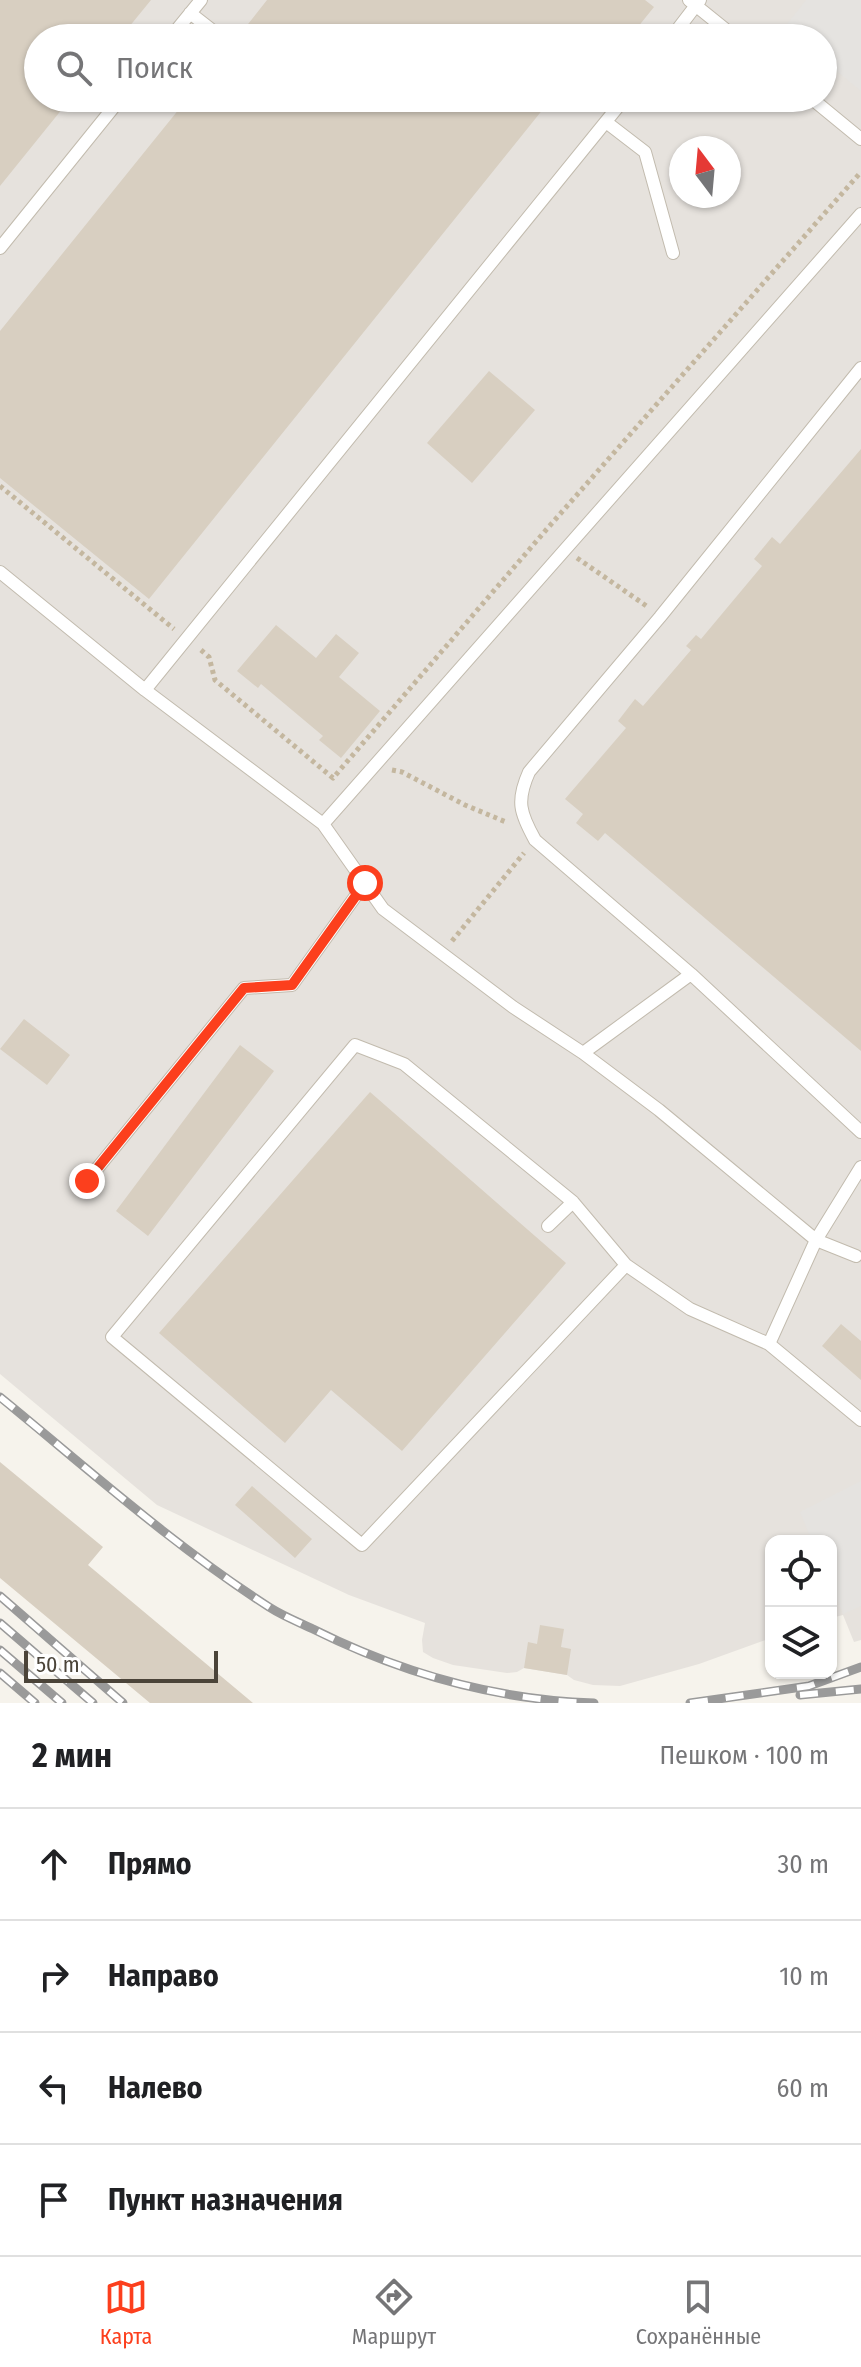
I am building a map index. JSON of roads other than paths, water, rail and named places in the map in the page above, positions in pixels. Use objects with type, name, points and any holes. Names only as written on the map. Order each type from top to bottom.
[{"type":"lane","points":[[181,24],[201,0]]},
{"type":"lane","points":[[680,24],[695,2],[720,24]]},
{"type":"lane","points":[[190,13],[204,24]]},
{"type":"lane","points":[[0,248],[110,112]]},
{"type":"lane","points":[[145,690],[614,112]]},
{"type":"lane","points":[[828,112],[861,139]]},
{"type":"lane","points":[[606,122],[645,152],[673,253]]},
{"type":"lane","points":[[323,824],[861,214]]},
{"type":"lane","points":[[861,368],[660,617],[529,772],[520,799],[521,811],[535,840],[691,974],[861,1132]]},
{"type":"lane","points":[[0,572],[145,690],[323,824],[383,909],[513,1007],[583,1053],[659,1110],[816,1240],[856,1256]]},
{"type":"lane","points":[[87,1181],[244,988],[292,985],[365,883]]},
{"type":"lane","points":[[583,1053],[691,974]]},
{"type":"lane","points":[[626,1265],[362,1545],[112,1337],[355,1045],[404,1064],[573,1202],[626,1265],[690,1309],[769,1344],[861,1420]]},
{"type":"lane","points":[[769,1344],[816,1240],[861,1167]]},
{"type":"lane","points":[[548,1226],[573,1202]]},
{"type":"railway","points":[[0,1397],[165,1533],[285,1616],[380,1659],[450,1681],[521,1696],[594,1703]]},
{"type":"railway","points":[[0,1596],[123,1703]]},
{"type":"railway","points":[[0,1623],[93,1703]]},
{"type":"railway","points":[[0,1650],[62,1703]]},
{"type":"railway","points":[[690,1703],[809,1686],[861,1667]]},
{"type":"railway","points":[[0,1673],[35,1703]]},
{"type":"railway","points":[[800,1695],[861,1689]]}]
